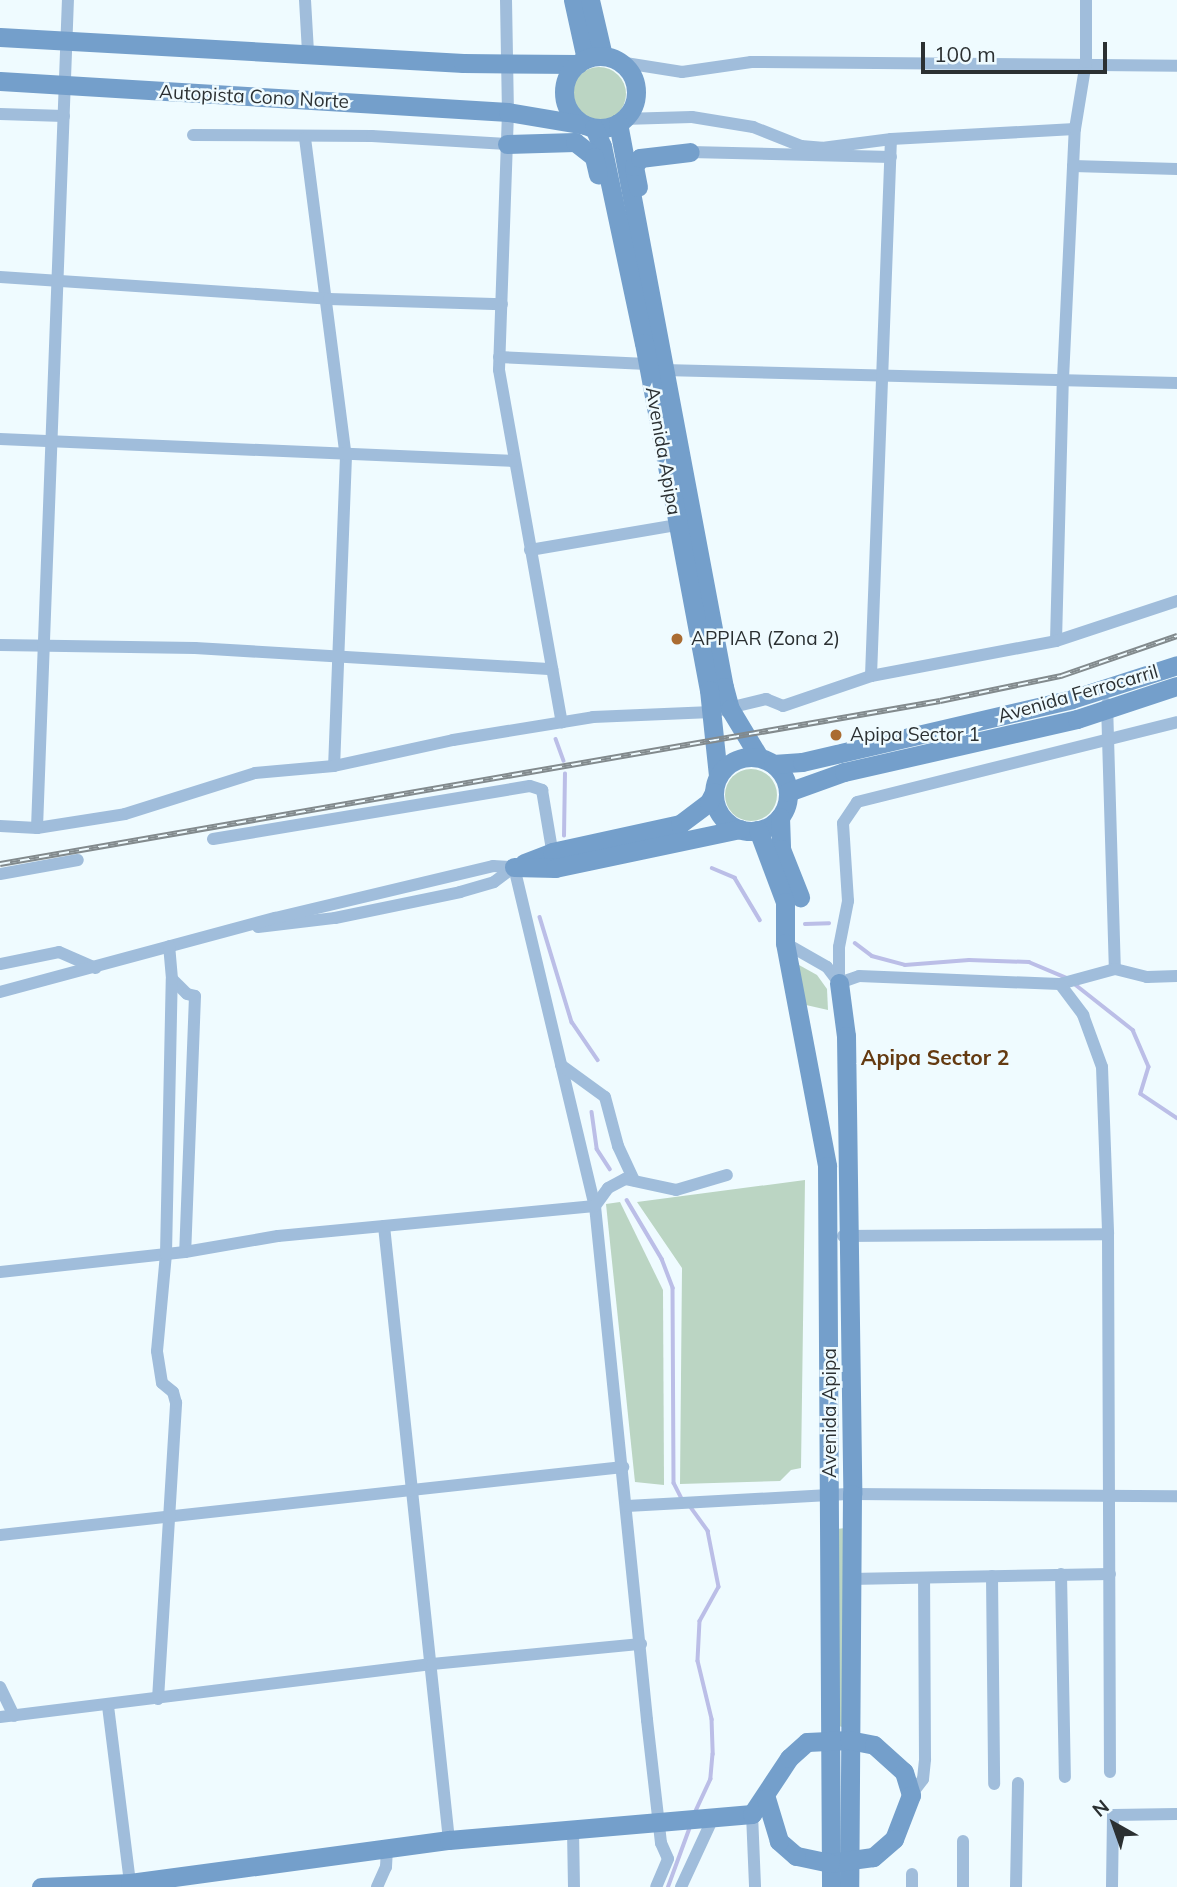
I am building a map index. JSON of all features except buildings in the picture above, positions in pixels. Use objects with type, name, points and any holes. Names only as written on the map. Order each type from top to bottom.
[{"type":"main road","points":[[573,0],[596,60]]},
{"type":"main road","points":[[590,0],[596,60]]},
{"type":"main road","points":[[0,37],[508,64],[596,60],[631,74],[636,89],[633,106],[620,121],[589,126],[571,114],[564,97],[566,78],[596,60]]},
{"type":"main road","name":"Autopista Cono Norte","points":[[0,81],[65,88],[509,112],[589,126]]},
{"type":"main road","name":"Avenida Apipa","points":[[620,121],[655,367],[721,710],[716,784]]},
{"type":"main road","name":"Avenida Apipa","points":[[589,126],[602,146],[649,331]]},
{"type":"main road","points":[[507,144],[575,142],[594,157],[622,286],[649,331],[661,314],[634,166],[644,156],[690,152]]},
{"type":"main road","name":"Avenida Apipa","points":[[655,367],[676,525],[721,710],[766,761]]},
{"type":"main road","name":"Avenida Ferrocarril","points":[[788,792],[844,772],[1105,700],[1177,665]]},
{"type":"main road","name":"Avenida Ferrocarril","points":[[766,761],[802,762],[1177,686]]},
{"type":"main road","points":[[513,867],[749,830],[780,817],[788,792],[784,776],[766,761],[735,760],[716,784],[709,802],[680,824],[554,860]]},
{"type":"main road","points":[[716,784],[720,815],[749,830]]},
{"type":"main road","name":"Avenida Apipa","points":[[780,817],[781,849],[792,900],[785,943],[827,1166],[831,1495],[828,1740],[839,1863],[849,1887]]},
{"type":"main road","name":"Avenida Apipa","points":[[749,830],[792,900]]},
{"type":"main road","name":"Avenida Apipa","points":[[831,1887],[839,1863],[849,1741],[852,1494],[846,1036],[839,983]]},
{"type":"main road","points":[[41,1887],[166,1882],[449,1840],[752,1814],[766,1798],[789,1759],[807,1742],[828,1740],[874,1745],[892,1758],[904,1772],[911,1795],[894,1839],[873,1857],[839,1863],[796,1856],[779,1841],[766,1798]]},
{"type":"street","points":[[37,828],[46,649],[50,439],[68,0]]},
{"type":"street","points":[[305,0],[308,52]]},
{"type":"street","points":[[506,0],[509,112],[499,357],[514,461],[562,722]]},
{"type":"street","points":[[1056,641],[1063,379],[1075,129],[1086,62],[1086,0]]},
{"type":"street","points":[[596,60],[682,72],[751,62],[1086,62],[1177,66]]},
{"type":"street","points":[[0,114],[64,116]]},
{"type":"street","points":[[620,121],[703,118],[753,127],[801,146],[822,148],[891,139],[1075,129]]},
{"type":"street","points":[[193,135],[305,138],[372,136],[507,144]]},
{"type":"street","points":[[305,138],[329,299],[346,456],[334,766]]},
{"type":"street","points":[[871,676],[891,139]]},
{"type":"street","points":[[690,152],[891,157]]},
{"type":"street","points":[[1073,166],[1177,169]]},
{"type":"street","points":[[0,276],[329,299],[502,304]]},
{"type":"street","points":[[499,357],[655,367],[1177,383]]},
{"type":"street","points":[[0,439],[50,439],[346,456],[514,461]]},
{"type":"street","points":[[530,550],[676,525]]},
{"type":"street","points":[[0,826],[37,828],[125,814],[255,774],[334,766],[562,722],[679,710],[721,710],[766,698],[783,706],[871,676],[1056,641],[1177,601]]},
{"type":"street","points":[[0,645],[46,649],[134,646],[337,659],[427,659],[552,669]]},
{"type":"street","points":[[1105,700],[1115,969]]},
{"type":"street","points":[[1108,743],[1177,722]]},
{"type":"street","name":"Avenida Apipa","points":[[839,983],[839,947],[848,901],[843,823],[857,802],[1108,743]]},
{"type":"street","points":[[213,839],[530,786],[542,790],[554,860]]},
{"type":"street","points":[[0,874],[78,860]]},
{"type":"street","points":[[0,992],[169,946],[493,866],[513,867],[595,1206],[659,1822],[668,1859],[656,1887]]},
{"type":"street","points":[[785,943],[827,967],[839,983],[859,976],[1059,984],[1115,969],[1147,977],[1177,976]]},
{"type":"street","points":[[158,1699],[176,1403],[173,1392],[162,1383],[157,1351],[166,1254],[172,979],[169,946]]},
{"type":"street","points":[[0,964],[59,952],[96,968]]},
{"type":"street","points":[[172,979],[187,994],[195,996],[185,1252]]},
{"type":"street","points":[[1059,984],[1083,1015],[1100,1058],[1108,1234],[1110,1772]]},
{"type":"street","points":[[561,1065],[605,1097],[618,1146],[634,1180]]},
{"type":"street","points":[[0,1272],[185,1252],[384,1226],[595,1206],[613,1185],[634,1180],[676,1190],[727,1175]]},
{"type":"street","points":[[384,1226],[449,1840]]},
{"type":"street","points":[[829,1238],[849,1235],[1108,1234]]},
{"type":"street","points":[[0,1535],[623,1467]]},
{"type":"street","points":[[627,1506],[852,1494],[1177,1496]]},
{"type":"street","points":[[1060,1574],[1065,1777]]},
{"type":"street","points":[[850,1578],[1110,1574]]},
{"type":"street","points":[[992,1576],[994,1784]]},
{"type":"street","points":[[911,1795],[923,1779],[925,1759],[924,1578]]},
{"type":"street","points":[[0,1687],[7,1716],[108,1706],[432,1664],[641,1644]]},
{"type":"street","points":[[108,1706],[130,1882]]},
{"type":"street","points":[[1016,1887],[1018,1783]]},
{"type":"street","points":[[752,1814],[755,1887]]},
{"type":"street","points":[[1112,1887],[1113,1815],[1177,1814]]},
{"type":"street","points":[[681,1887],[713,1818]]},
{"type":"street","points":[[573,1830],[574,1887]]},
{"type":"street","points":[[963,1841],[963,1887]]},
{"type":"street","points":[[377,1887],[386,1867],[387,1848]]},
{"type":"green space","points":[[599,67],[618,75],[626,94],[618,113],[599,121],[580,113],[572,94],[580,75]]},
{"type":"green space","points":[[751,769],[770,776],[777,795],[770,814],[751,821],[732,814],[725,795],[732,776]]},
{"type":"green space","points":[[790,960],[817,975],[827,989],[828,1010],[806,1005]]},
{"type":"green space","points":[[805,1180],[801,1468],[791,1470],[780,1481],[680,1484],[682,1268],[637,1202]]},
{"type":"green space","points":[[620,1202],[663,1290],[664,1485],[635,1482],[606,1204]]},
{"type":"green space","points":[[845,1528],[842,1727],[836,1725],[837,1529]]},
{"type":"waterway","points":[[556,739],[564,761]]},
{"type":"waterway","points":[[564,836],[565,774]]},
{"type":"waterway","points":[[712,868],[735,878],[760,920]]},
{"type":"waterway","points":[[540,917],[572,1022],[598,1060]]},
{"type":"waterway","points":[[805,924],[829,923]]},
{"type":"waterway","points":[[855,943],[872,956],[905,965],[969,960],[1029,962],[1067,978]]},
{"type":"waterway","points":[[1076,985],[1133,1030],[1149,1067],[1141,1094],[1177,1118]]},
{"type":"waterway","points":[[592,1112],[597,1149],[610,1169]]},
{"type":"waterway","points":[[627,1200],[662,1259],[673,1288],[674,1483],[682,1499]]},
{"type":"waterway","points":[[690,1506],[708,1531],[719,1587],[700,1621],[698,1661],[712,1719],[713,1754],[711,1779],[695,1813]]},
{"type":"waterway","points":[[668,1887],[690,1827]]},
{"type":"railway","points":[[0,864],[940,701],[1061,676],[1177,636]]},
{"type":"place","name":"APPIAR (Zona 2)","points":[[677,639]]},
{"type":"place","name":"Apipa Sector 1","points":[[836,735]]},
{"type":"district","name":"Apipa Sector 2","points":[[935,1057]]}]
